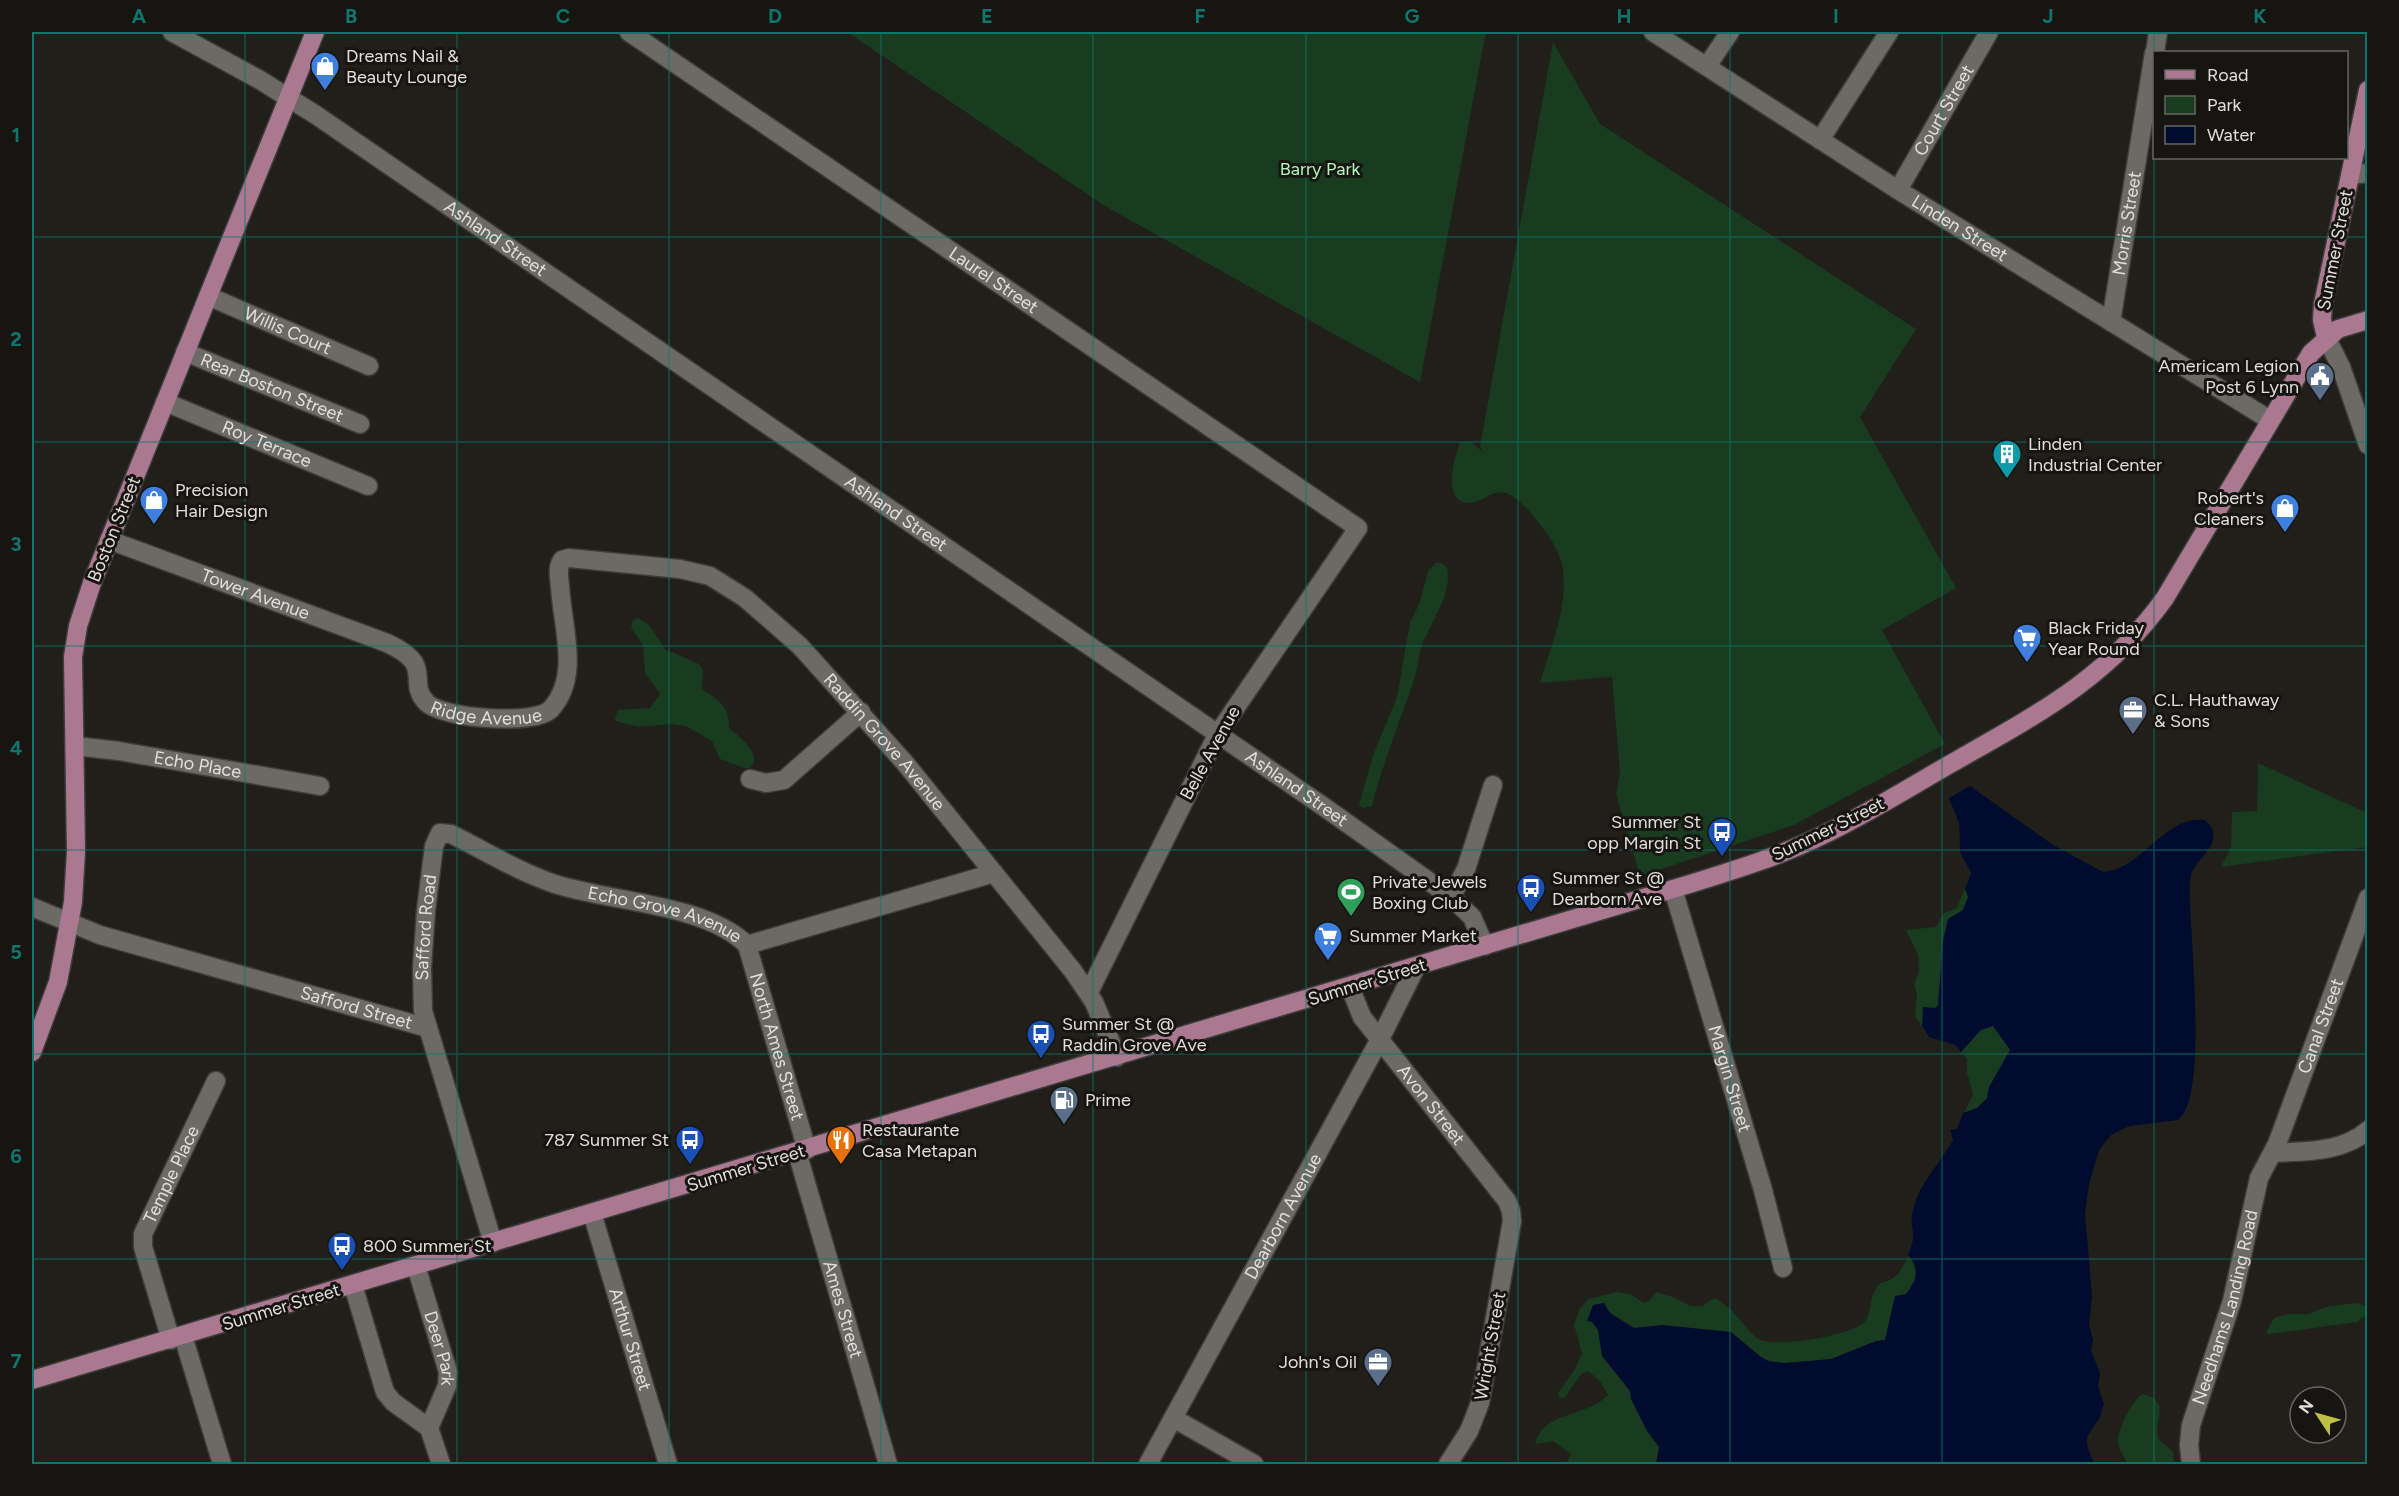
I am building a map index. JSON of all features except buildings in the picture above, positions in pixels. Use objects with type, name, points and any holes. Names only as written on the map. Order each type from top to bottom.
[{"type":"main road","name":"Boston Street","points":[[32,1052],[56,988],[70,922],[76,851],[72,672],[74,646],[82,608],[315,32]]},
{"type":"main road","name":"Summer Street","points":[[34,1379],[1747,867],[1825,835],[2034,717],[2086,681],[2128,644],[2159,606],[2304,363],[2326,337],[2322,320],[2323,304],[2359,174],[2367,90]]},
{"type":"main road","points":[[2326,337],[2338,329],[2367,320]]},
{"type":"street","name":"Ashland Street","points":[[172,32],[289,97],[1451,897],[1472,917],[1485,946]]},
{"type":"street","name":"Laurel Street","points":[[629,32],[1358,528]]},
{"type":"street","name":"Linden Street","points":[[1653,32],[1898,190],[2270,420]]},
{"type":"street","points":[[1707,66],[1730,32]]},
{"type":"street","points":[[1820,140],[1889,32]]},
{"type":"street","name":"Court Street","points":[[1898,190],[1989,32]]},
{"type":"street","name":"Morris Street","points":[[2155,51],[2158,32]]},
{"type":"street","name":"Morris Street","points":[[2111,322],[2153,65]]},
{"type":"street","name":"Willis Court","points":[[208,296],[369,366]]},
{"type":"street","points":[[2326,337],[2341,367],[2367,445]]},
{"type":"street","name":"Rear Boston Street","points":[[185,352],[360,424]]},
{"type":"street","name":"Roy Terrace","points":[[165,402],[368,486]]},
{"type":"street","name":"Belle Avenue","points":[[1089,992],[1216,735],[1358,528]]},
{"type":"street","name":"Tower Avenue","points":[[109,540],[372,637],[401,650]]},
{"type":"street","name":"Raddin Grove Avenue","points":[[562,560],[569,558],[700,573],[715,579],[752,604],[801,646],[905,763],[1089,992],[1117,1057]]},
{"type":"street","name":"Ridge Avenue","points":[[401,650],[416,663],[424,698],[439,710],[501,719],[531,718],[547,713],[562,693],[568,666],[560,596],[559,568],[562,560]]},
{"type":"street","points":[[750,779],[766,783],[784,780],[861,712]]},
{"type":"street","name":"Echo Place","points":[[75,746],[119,751],[320,786]]},
{"type":"street","points":[[1451,897],[1466,869],[1493,785]]},
{"type":"street","name":"Echo Grove Avenue","points":[[442,832],[548,882],[669,909],[711,921],[731,931],[747,945],[994,873]]},
{"type":"street","name":"Safford Road","points":[[428,1028],[422,1001],[423,942],[434,846],[442,832]]},
{"type":"street","name":"Margin Street","points":[[1673,889],[1763,1190],[1783,1268]]},
{"type":"street","name":"Canal Street","points":[[2273,1153],[2367,898]]},
{"type":"street","name":"Safford Street","points":[[32,907],[100,934],[428,1028],[493,1243]]},
{"type":"street","name":"North Ames Street","points":[[747,945],[802,1151]]},
{"type":"street","name":"Dearborn Avenue","points":[[1148,1464],[1380,1039],[1416,967]]},
{"type":"street","name":"Avon Street","points":[[1350,987],[1359,1014],[1508,1203],[1512,1221]]},
{"type":"street","name":"Temple Place","points":[[216,1081],[143,1234],[143,1247],[222,1464]]},
{"type":"street","points":[[2273,1153],[2330,1148],[2350,1142],[2367,1130]]},
{"type":"street","name":"Ames Street","points":[[802,1151],[888,1464]]},
{"type":"street","name":"Needhams Landing Road","points":[[2191,1464],[2189,1444],[2191,1425],[2232,1301],[2259,1178],[2273,1153]]},
{"type":"street","name":"Arthur Street","points":[[592,1214],[668,1464]]},
{"type":"street","name":"Wright Street","points":[[1448,1464],[1469,1431],[1480,1403],[1512,1221]]},
{"type":"street","name":"Deer Park","points":[[416,1266],[449,1379],[429,1428]]},
{"type":"street","points":[[353,1285],[387,1395],[429,1428],[441,1464]]},
{"type":"street","points":[[1173,1418],[1254,1464]]},
{"type":"green space","name":"Barry Park","points":[[847,32],[1486,32],[1420,382],[1105,206]]},
{"type":"green space","points":[[1553,42],[1600,124],[1916,329],[1860,417],[1956,588],[1882,630],[1945,744],[1794,825],[1640,876],[1616,794],[1620,773],[1612,677],[1540,683],[1563,599],[1563,571],[1557,551],[1532,514],[1512,496],[1502,492],[1467,503],[1456,497],[1452,482],[1460,442],[1471,442],[1484,453],[1480,447]]},
{"type":"green space","points":[[1436,563],[1442,563],[1447,568],[1447,587],[1422,645],[1415,676],[1372,806],[1363,808],[1359,805],[1374,753],[1397,697],[1410,623],[1420,602],[1428,571]]},
{"type":"green space","points":[[638,618],[649,625],[665,649],[699,664],[703,670],[702,689],[722,704],[729,720],[729,728],[744,741],[752,752],[754,763],[750,768],[720,759],[712,741],[686,726],[672,724],[638,727],[616,721],[618,710],[650,708],[660,694],[645,673],[643,645],[631,628],[633,621]]},
{"type":"green space","points":[[2258,763],[2367,813],[2367,847],[2221,867],[2231,847],[2232,812],[2257,811]]},
{"type":"green space","points":[[1959,823],[2048,942],[1906,1464],[1570,1464],[1567,1462],[1571,1454],[1553,1441],[1535,1444],[1539,1433],[1547,1426],[1599,1402],[1608,1395],[1600,1381],[1588,1371],[1582,1373],[1565,1397],[1559,1398],[1558,1393],[1575,1369],[1582,1353],[1574,1325],[1580,1308],[1589,1299],[1617,1292],[1632,1295],[1644,1303],[1649,1301],[1656,1292],[1691,1306],[1702,1306],[1714,1298],[1729,1308],[1761,1340],[1799,1341],[1832,1335],[1859,1326],[1868,1316],[1872,1297],[1877,1287],[1882,1282],[1892,1279],[1902,1268],[1914,1242],[1913,1209],[1915,1203],[1953,1140],[1949,1132],[1957,1129],[1973,1094],[1967,1073],[1967,1059],[1955,1045],[1929,1037],[1915,1016],[1917,994],[1914,984],[1919,972],[1918,955],[1906,930],[1936,927],[1944,913],[1957,908],[1971,873],[1960,851]]},
{"type":"green space","points":[[2358,1303],[2367,1307],[2367,1314],[2357,1322],[2266,1333],[2274,1318],[2288,1314],[2308,1314],[2329,1306]]},
{"type":"green space","points":[[2143,1394],[2157,1402],[2160,1408],[2157,1433],[2160,1441],[2173,1452],[2174,1464],[2128,1464],[2120,1448],[2118,1438],[2122,1424],[2130,1408]]},
{"type":"water","points":[[1970,786],[2053,845],[2103,872],[2117,869],[2130,862],[2165,833],[2190,821],[2205,820],[2213,833],[2211,845],[2194,869],[2190,880],[2195,1046],[2193,1079],[2188,1105],[2178,1120],[2129,1126],[2111,1135],[2099,1150],[2089,1184],[2085,1214],[2092,1296],[2089,1324],[2093,1340],[2091,1350],[2100,1374],[2098,1386],[2104,1404],[2100,1417],[2087,1437],[2087,1445],[2094,1464],[1656,1464],[1659,1447],[1647,1431],[1631,1399],[1630,1391],[1602,1356],[1598,1330],[1592,1322],[1587,1321],[1593,1305],[1604,1303],[1610,1313],[1634,1328],[1662,1325],[1731,1332],[1761,1357],[1769,1361],[1785,1363],[1831,1359],[1876,1341],[1885,1340],[1895,1296],[1906,1294],[1913,1284],[1916,1270],[1908,1255],[1913,1241],[1912,1216],[1916,1200],[1953,1140],[1950,1130],[1957,1129],[1963,1113],[1977,1108],[1987,1098],[1989,1087],[2010,1050],[1993,1026],[1981,1030],[1961,1052],[1955,1045],[1929,1037],[1922,1026],[1923,1007],[1935,1008],[1938,1005],[1943,941],[1948,919],[1963,910],[1968,897],[1965,889],[1971,873],[1960,852],[1959,823],[1949,798]]},
{"type":"place","name":"Dreams Nail & Beauty Lounge","points":[[325,92]]},
{"type":"place","name":"Americam Legion Post 6 Lynn","points":[[2320,402]]},
{"type":"place","name":"Linden Industrial Center","points":[[2007,480]]},
{"type":"place","name":"Precision Hair Design","points":[[154,526]]},
{"type":"place","name":"Robert's Cleaners","points":[[2285,534]]},
{"type":"place","name":"Black Friday Year Round","points":[[2027,664]]},
{"type":"place","name":"C.L. Hauthaway & Sons","points":[[2133,736]]},
{"type":"place","name":"Summer St opp Margin St","points":[[1722,858]]},
{"type":"place","name":"Summer St @ Dearborn Ave","points":[[1531,914]]},
{"type":"place","name":"Private Jewels Boxing Club","points":[[1351,918]]},
{"type":"place","name":"Summer Market","points":[[1328,962]]},
{"type":"place","name":"Summer St @ Raddin Grove Ave","points":[[1041,1060]]},
{"type":"place","name":"Prime","points":[[1064,1126]]},
{"type":"place","name":"787 Summer St","points":[[690,1166]]},
{"type":"place","name":"Restaurante Casa Metapan","points":[[841,1166]]},
{"type":"place","name":"800 Summer St","points":[[342,1272]]},
{"type":"place","name":"John's Oil","points":[[1378,1388]]}]
